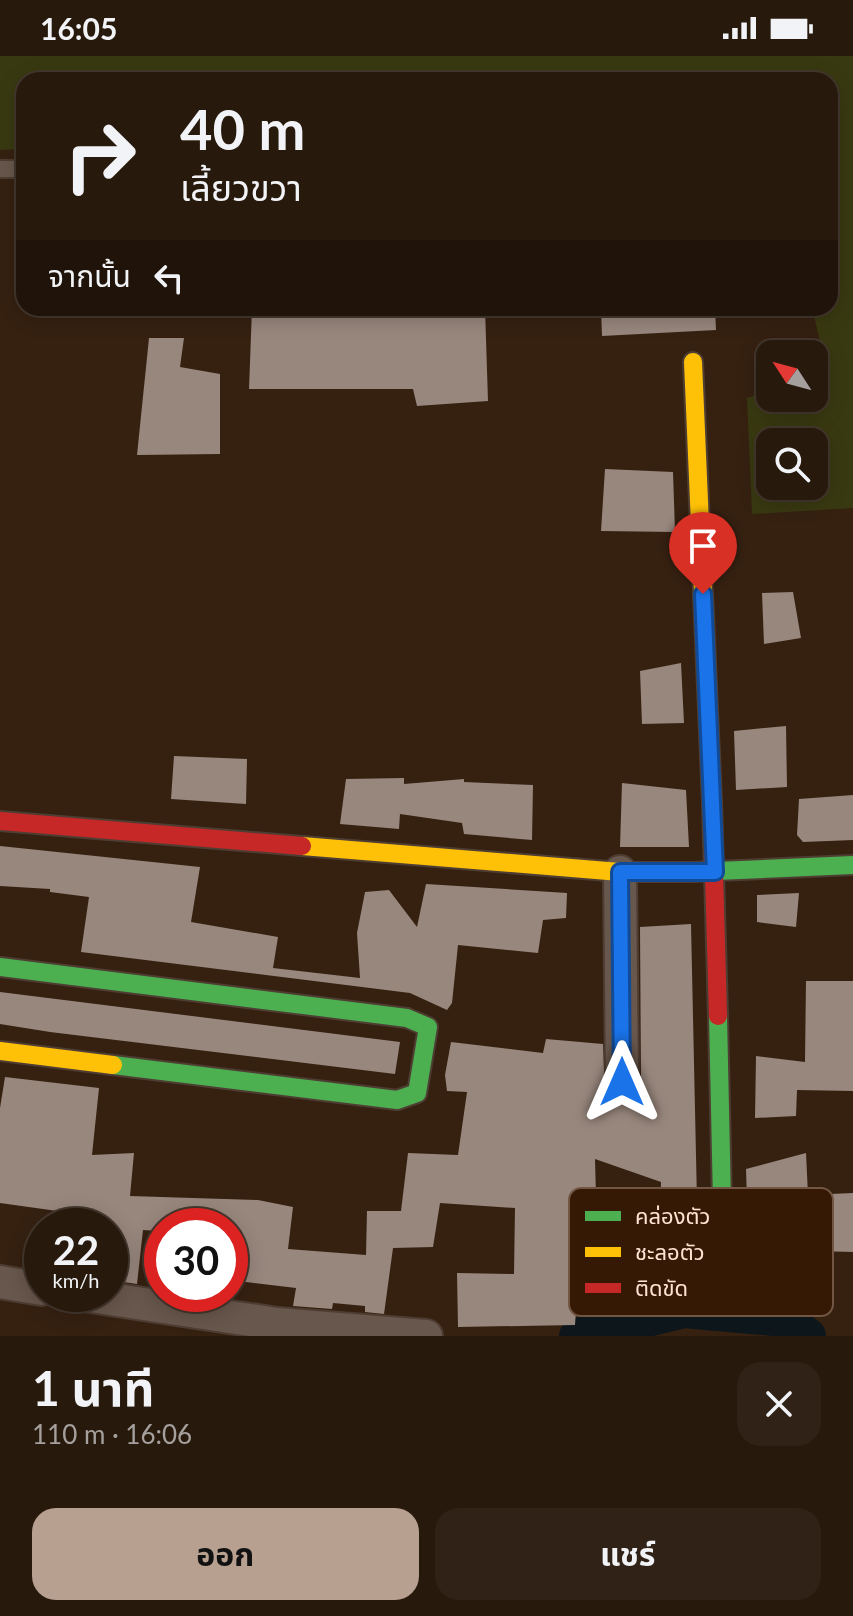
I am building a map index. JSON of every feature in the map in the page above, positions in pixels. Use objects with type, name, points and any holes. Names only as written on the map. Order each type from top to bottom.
[{"type":"street","points":[[693,362],[715,872],[722,1188]]},
{"type":"street","points":[[0,821],[620,872],[715,872],[853,865]]},
{"type":"street","points":[[620,872],[622,1082]]},
{"type":"street","points":[[0,967],[407,1018],[428,1027],[417,1093],[397,1100],[0,1051]]},
{"type":"street","points":[[0,1282],[24,1286]]},
{"type":"street","points":[[128,1302],[277,1324],[426,1336]]},
{"type":"shaded area","points":[[0,56],[853,56],[853,508],[752,514],[747,398],[756,395],[756,412],[828,412],[828,340],[820,340],[814,316],[838,316],[838,72],[16,72],[16,149],[0,150]]},
{"type":"building","points":[[252,316],[485,316],[488,401],[417,406],[413,389],[249,389]]},
{"type":"building","points":[[601,316],[715,316],[716,330],[602,336]]},
{"type":"building","points":[[149,338],[184,338],[180,367],[220,374],[220,454],[137,455]]},
{"type":"building","points":[[605,469],[673,472],[675,532],[601,531]]},
{"type":"building","points":[[793,592],[801,638],[764,644],[762,593]]},
{"type":"building","points":[[681,663],[684,723],[642,724],[640,671]]},
{"type":"building","points":[[786,726],[787,787],[736,790],[734,731]]},
{"type":"building","points":[[174,756],[247,759],[246,804],[171,799]]},
{"type":"building","points":[[404,778],[404,784],[464,779],[464,782],[533,785],[532,840],[464,834],[462,823],[400,814],[399,829],[340,824],[346,779]]},
{"type":"building","points":[[622,783],[686,790],[689,847],[620,847]]},
{"type":"building","points":[[853,795],[853,840],[803,842],[797,835],[799,799]]},
{"type":"building","points":[[0,846],[200,867],[191,922],[278,937],[273,968],[360,978],[357,933],[365,892],[389,890],[417,927],[426,884],[567,893],[566,918],[543,920],[538,953],[458,945],[452,1003],[447,1010],[410,993],[81,952],[89,897],[50,892],[50,889],[0,886]]},
{"type":"building","points":[[799,893],[796,927],[757,922],[757,895]]},
{"type":"building","points":[[691,924],[697,1188],[661,1188],[661,1182],[595,1159],[596,1188],[569,1188],[569,1316],[576,1316],[575,1325],[458,1327],[457,1273],[514,1274],[515,1208],[440,1203],[433,1247],[393,1248],[384,1314],[365,1312],[365,1306],[333,1303],[332,1309],[293,1306],[296,1288],[248,1282],[248,1208],[144,1208],[137,1284],[128,1283],[128,1208],[36,1208],[0,1203],[0,1108],[5,1077],[99,1088],[92,1155],[134,1153],[130,1196],[258,1200],[293,1207],[288,1249],[366,1255],[367,1211],[401,1211],[408,1153],[458,1155],[467,1092],[447,1091],[445,1075],[451,1042],[543,1053],[546,1039],[603,1044],[605,1091],[613,1099],[631,1099],[641,1082],[640,927]]},
{"type":"building","points":[[806,981],[853,981],[853,1091],[797,1090],[796,1116],[755,1118],[756,1056],[805,1062]]},
{"type":"building","points":[[0,992],[400,1042],[395,1074],[0,1024]]},
{"type":"building","points":[[806,1153],[808,1188],[747,1188],[746,1169]]},
{"type":"building","points":[[853,1193],[853,1252],[833,1251],[833,1194]]},
{"type":"waterway","points":[[577,1336],[659,1316]]},
{"type":"waterway","points":[[751,1316],[785,1319],[808,1336]]},
{"type":"traffic: fast","points":[[693,872],[853,865]]},
{"type":"traffic: fast","points":[[0,967],[407,1018],[428,1027],[417,1093],[397,1100],[113,1065]]},
{"type":"traffic: fast","points":[[718,1016],[722,1188]]},
{"type":"traffic: slow","points":[[693,362],[712,802]]},
{"type":"traffic: slow","points":[[302,846],[620,872],[693,872]]},
{"type":"traffic: slow","points":[[0,1051],[113,1065]]},
{"type":"traffic: jam","points":[[712,802],[718,1016]]},
{"type":"traffic: jam","points":[[0,821],[302,846]]},
{"type":"route","points":[[622,1082],[620,872],[715,872],[703,594]]}]
